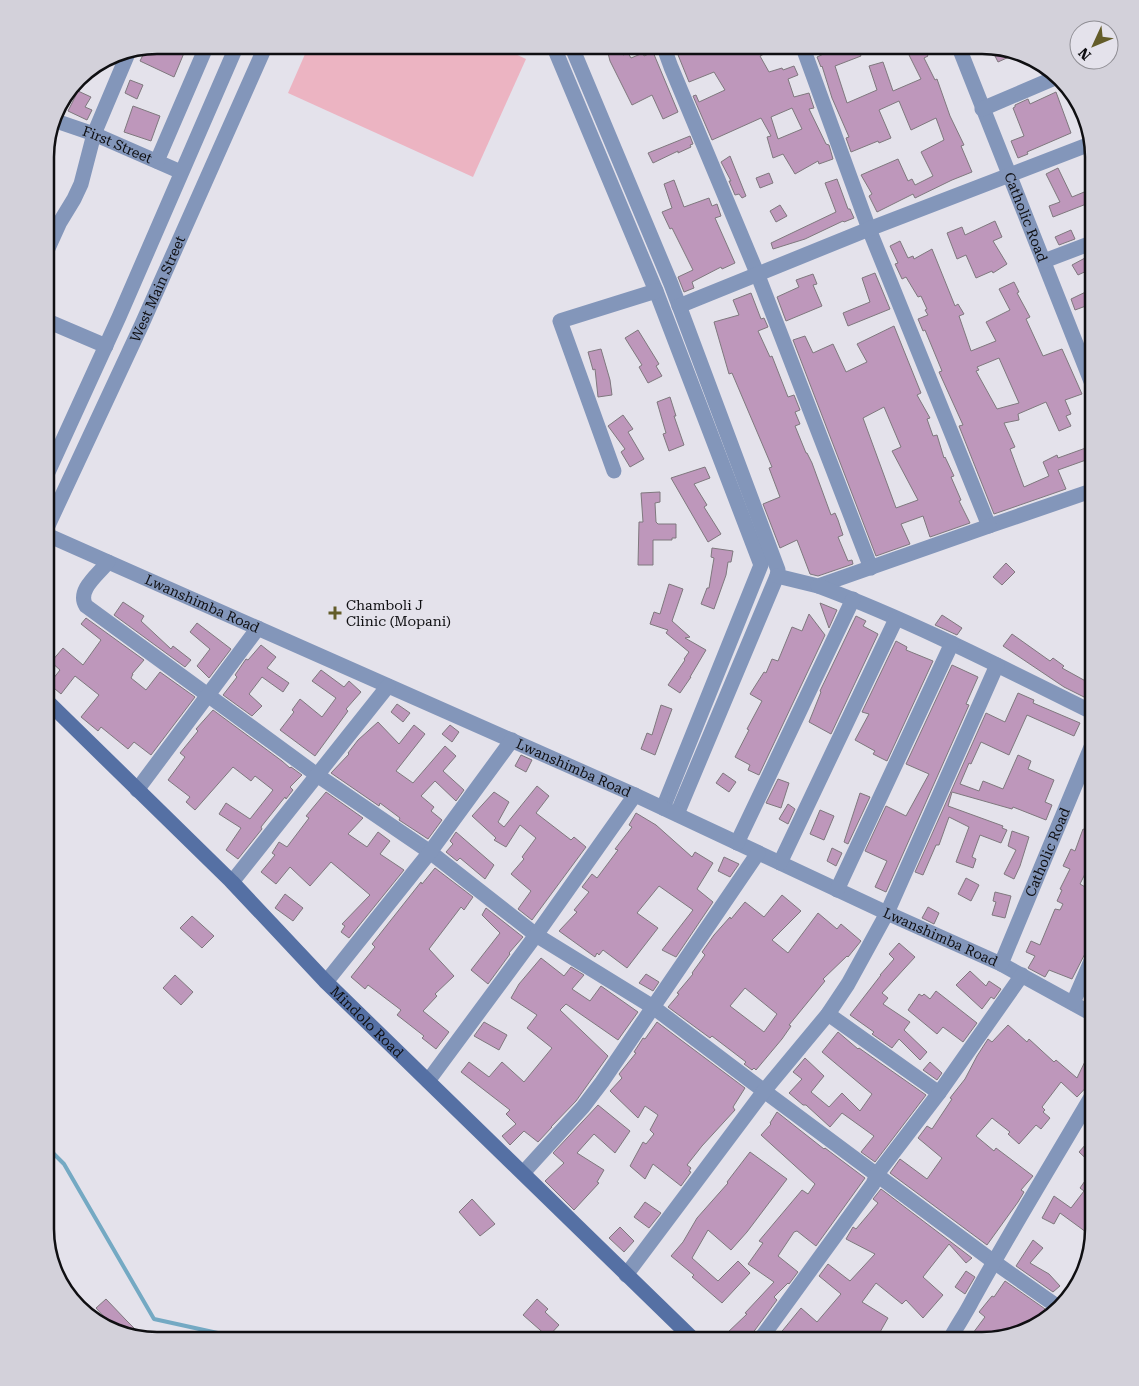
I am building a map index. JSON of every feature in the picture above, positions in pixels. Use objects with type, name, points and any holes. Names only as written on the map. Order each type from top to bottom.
[{"type":"street","points":[[157,162],[202,54]]},
{"type":"street","points":[[54,459],[106,346],[233,54]]},
{"type":"street","name":"West Main Street","points":[[54,514],[142,324],[262,54]]},
{"type":"street","points":[[557,54],[656,291],[761,565],[670,811]]},
{"type":"street","points":[[575,54],[679,306],[777,563],[778,570],[777,576],[670,811]]},
{"type":"street","points":[[667,54],[757,273],[871,568]]},
{"type":"street","points":[[805,54],[869,229],[989,526]]},
{"type":"street","name":"Catholic Road","points":[[961,54],[1085,362]]},
{"type":"street","points":[[54,235],[81,184],[94,134],[125,59]]},
{"type":"street","points":[[982,109],[1051,80]]},
{"type":"street","name":"First Street","points":[[60,122],[94,134],[181,172]]},
{"type":"street","points":[[679,306],[757,273],[1084,146]]},
{"type":"street","points":[[610,180],[625,174]]},
{"type":"street","points":[[1044,261],[1085,245]]},
{"type":"street","points":[[614,471],[560,320],[656,291]]},
{"type":"street","points":[[54,324],[106,346]]},
{"type":"street","points":[[818,586],[1085,493]]},
{"type":"street","name":"Lwanshimba Road","points":[[54,537],[670,811],[837,890],[1001,964],[1085,1010]]},
{"type":"street","points":[[108,562],[83,592],[83,600],[86,606],[317,775],[430,852],[536,935],[653,1007],[994,1262],[1054,1303]]},
{"type":"street","points":[[777,576],[818,586],[853,599],[952,643],[1085,709]]},
{"type":"street","points":[[738,843],[853,599]]},
{"type":"street","points":[[780,863],[896,619]]},
{"type":"street","points":[[137,790],[258,628]]},
{"type":"street","points":[[837,890],[952,643]]},
{"type":"street","points":[[626,1275],[764,1091],[828,1014],[848,984],[887,913],[997,665]]},
{"type":"street","points":[[232,882],[388,686]]},
{"type":"street","name":"Mindolo Road","points":[[54,708],[232,882],[326,982],[686,1332]]},
{"type":"street","points":[[326,982],[430,852],[512,740]]},
{"type":"street","name":"Catholic Road","points":[[1001,964],[1085,762]]},
{"type":"street","points":[[428,1081],[536,935],[635,795]]},
{"type":"street","points":[[523,1173],[582,1107],[758,853]]},
{"type":"street","points":[[1072,1003],[1085,974]]},
{"type":"street","points":[[766,1332],[1022,975]]},
{"type":"street","points":[[828,1014],[939,1093]]},
{"type":"street","points":[[954,1332],[1085,1107]]},
{"type":"shaded area","points":[[305,54],[515,54],[526,59],[473,177],[288,93]]},
{"type":"building","points":[[184,54],[174,77],[140,61],[143,55]]},
{"type":"building","points":[[608,54],[629,54],[631,58],[641,54],[644,56],[654,54],[678,112],[663,119],[652,95],[632,105]]},
{"type":"building","points":[[678,54],[764,54],[760,56],[769,72],[794,66],[798,75],[788,79],[794,97],[809,93],[814,108],[809,109],[826,144],[829,145],[833,159],[819,164],[818,161],[795,174],[783,154],[773,158],[767,137],[771,136],[761,118],[712,140],[693,96],[696,95],[699,102],[725,90],[714,72],[689,82]],"holes":[[[792,108],[802,129],[778,139],[771,117]]]},
{"type":"building","points":[[824,54],[860,54],[861,56],[835,66],[847,103],[877,90],[869,66],[883,62],[893,91],[921,79],[908,54],[927,54],[928,56],[924,58],[935,80],[937,79],[950,116],[964,145],[961,146],[972,172],[915,198],[913,194],[877,212],[869,196],[872,194],[861,175],[898,159],[908,181],[912,179],[915,185],[933,176],[921,152],[944,140],[936,118],[911,130],[899,101],[879,110],[891,138],[851,152],[846,138],[849,137],[817,57]]},
{"type":"building","points":[[994,55],[1008,57],[998,62]]},
{"type":"building","points":[[130,80],[143,85],[137,99],[125,93]]},
{"type":"building","points":[[78,91],[91,97],[85,107],[92,110],[87,120],[68,111]]},
{"type":"building","points":[[1056,92],[1071,133],[1027,152],[1028,154],[1018,158],[1011,141],[1024,136],[1013,108],[1015,105],[1028,99],[1030,104]]},
{"type":"building","points":[[133,106],[160,116],[151,141],[124,132]]},
{"type":"building","points":[[690,136],[693,144],[690,145],[691,147],[653,163],[648,153]]},
{"type":"building","points":[[730,156],[746,196],[742,198],[739,194],[735,195],[729,181],[731,181],[721,162]]},
{"type":"building","points":[[1058,168],[1072,197],[1085,192],[1085,205],[1053,217],[1049,206],[1060,202],[1046,174]]},
{"type":"building","points":[[769,173],[773,183],[760,188],[756,178]]},
{"type":"building","points":[[837,179],[848,209],[850,209],[854,218],[843,221],[805,239],[773,249],[771,243],[836,212],[825,183]]},
{"type":"building","points":[[674,180],[684,207],[709,198],[712,206],[717,204],[721,216],[715,218],[735,263],[722,269],[721,267],[692,282],[694,288],[684,292],[678,277],[693,270],[662,212],[672,208],[664,184]]},
{"type":"building","points":[[780,205],[787,216],[776,222],[770,211]]},
{"type":"building","points":[[995,221],[1002,237],[993,241],[1007,264],[993,273],[992,271],[976,278],[966,255],[957,259],[947,233],[962,227],[965,235]]},
{"type":"building","points":[[1071,230],[1075,239],[1059,245],[1055,237]]},
{"type":"building","points":[[900,241],[908,258],[913,256],[914,259],[932,249],[955,306],[958,304],[964,314],[959,316],[971,351],[996,341],[986,322],[1010,310],[999,289],[1014,282],[1019,292],[1017,293],[1030,317],[1026,319],[1043,356],[1062,349],[1082,394],[1065,400],[1071,414],[1066,416],[1071,426],[1059,431],[1046,402],[1018,414],[1019,420],[1004,423],[1015,447],[1010,449],[1024,487],[1049,476],[1043,462],[1057,455],[1058,458],[1085,448],[1085,460],[1058,470],[1066,489],[994,514],[959,426],[963,425],[939,372],[942,371],[925,330],[923,331],[918,319],[928,315],[925,310],[927,309],[921,296],[918,297],[906,277],[902,279],[895,264],[898,263],[890,246]],"holes":[[[999,358],[1019,403],[997,409],[976,371],[979,370],[977,367]]]},
{"type":"building","points":[[1085,258],[1085,272],[1078,275],[1072,265]]},
{"type":"building","points":[[875,273],[890,309],[848,326],[843,313],[870,302],[862,278]]},
{"type":"building","points":[[813,274],[817,284],[813,285],[822,306],[786,321],[777,297],[799,287],[796,280]]},
{"type":"building","points":[[1085,292],[1085,306],[1075,310],[1071,299]]},
{"type":"building","points":[[751,293],[761,319],[764,318],[768,327],[758,331],[770,357],[772,356],[788,397],[794,395],[800,410],[795,412],[800,424],[795,426],[812,463],[831,515],[835,513],[838,520],[843,535],[838,537],[848,561],[852,560],[853,564],[818,576],[810,574],[797,540],[780,548],[763,504],[780,497],[769,468],[772,467],[732,373],[729,374],[714,322],[739,315],[733,300]]},
{"type":"building","points":[[894,326],[921,393],[917,395],[930,418],[927,419],[933,436],[937,435],[944,458],[954,476],[951,477],[961,500],[959,501],[970,523],[930,537],[923,516],[901,524],[910,544],[876,556],[793,340],[805,336],[813,353],[833,344],[846,372],[867,362],[857,344]],"holes":[[[884,407],[901,447],[892,451],[918,500],[896,508],[863,418]]]},
{"type":"building","points":[[638,330],[659,364],[656,366],[662,376],[648,383],[639,367],[642,365],[625,338]]},
{"type":"building","points":[[601,349],[610,380],[612,395],[598,397],[595,369],[593,370],[588,352]]},
{"type":"building","points":[[670,397],[684,445],[669,451],[663,434],[666,433],[657,402]]},
{"type":"building","points":[[623,415],[633,429],[628,432],[644,459],[630,467],[621,452],[625,449],[608,426]]},
{"type":"building","points":[[705,467],[710,478],[694,484],[707,505],[704,507],[721,534],[708,542],[671,478]]},
{"type":"building","points":[[660,492],[660,502],[655,503],[656,522],[658,524],[676,524],[676,538],[672,538],[672,540],[653,540],[653,565],[638,565],[639,522],[643,522],[641,493]]},
{"type":"building","points":[[712,548],[733,551],[731,562],[728,562],[726,575],[714,609],[701,604],[707,588],[709,588],[714,558],[711,557]]},
{"type":"building","points":[[1006,563],[1015,572],[1002,585],[993,577]]},
{"type":"building","points":[[669,584],[683,589],[672,621],[690,637],[685,638],[706,650],[680,693],[668,685],[689,652],[666,633],[668,630],[650,624],[654,612],[660,614]]},
{"type":"building","points":[[123,602],[144,616],[141,621],[171,649],[173,646],[191,660],[185,667],[114,615]]},
{"type":"building","points":[[820,603],[837,610],[829,628]]},
{"type":"building","points":[[809,614],[825,635],[759,775],[748,770],[750,765],[735,757],[762,701],[750,694],[764,672],[766,673],[772,659],[778,661],[792,627],[802,631]]},
{"type":"building","points":[[942,615],[962,628],[957,635],[935,625]]},
{"type":"building","points":[[856,616],[866,621],[863,626],[878,634],[831,734],[809,722],[820,691]]},
{"type":"building","points":[[86,618],[144,660],[132,674],[131,678],[146,690],[160,672],[195,697],[151,755],[134,742],[128,749],[101,727],[98,731],[81,717],[99,695],[75,676],[61,694],[54,688],[54,678],[60,670],[54,665],[54,658],[63,648],[83,665],[101,640],[81,624]]},
{"type":"building","points":[[197,623],[231,649],[209,678],[197,666],[210,649],[190,632]]},
{"type":"building","points":[[1012,634],[1050,661],[1053,658],[1064,666],[1062,668],[1085,681],[1084,697],[1064,687],[1003,646]]},
{"type":"building","points":[[896,641],[907,647],[906,650],[933,661],[887,761],[873,754],[875,751],[855,740],[869,714],[862,712]]},
{"type":"building","points":[[261,645],[276,657],[267,668],[289,683],[283,692],[262,677],[249,694],[262,706],[252,716],[223,695],[237,677],[235,675],[246,659],[248,660]]},
{"type":"building","points":[[952,665],[978,677],[966,704],[969,705],[886,892],[875,887],[887,861],[865,851],[886,806],[906,816],[929,774],[906,764]]},
{"type":"building","points":[[321,670],[344,687],[349,681],[361,692],[346,709],[348,711],[315,756],[280,730],[294,712],[292,710],[300,699],[322,717],[336,698],[312,681]]},
{"type":"building","points":[[1018,693],[1034,700],[1033,703],[1080,723],[1074,736],[1027,715],[1009,755],[981,742],[960,784],[979,791],[983,781],[1003,789],[1018,755],[1031,761],[1028,769],[1054,780],[1045,802],[1052,805],[1046,820],[1013,807],[1012,809],[952,792],[948,806],[1003,826],[1002,828],[1007,830],[1001,843],[980,835],[972,857],[976,859],[973,868],[956,862],[969,827],[949,817],[939,845],[936,845],[923,875],[915,872],[986,713],[1005,722]]},
{"type":"building","points":[[397,704],[410,713],[403,722],[391,712]]},
{"type":"building","points":[[661,705],[672,709],[655,755],[641,749],[647,733],[652,735]]},
{"type":"building","points":[[213,710],[302,775],[290,787],[293,790],[261,827],[262,829],[238,859],[226,850],[241,828],[219,814],[226,803],[250,819],[273,790],[255,776],[251,781],[233,767],[195,810],[186,802],[190,797],[168,780],[185,757],[180,753],[198,731],[196,729]]},
{"type":"building","points":[[378,722],[399,744],[414,725],[425,734],[396,771],[413,783],[445,746],[456,756],[443,771],[464,790],[456,801],[435,781],[421,796],[434,807],[431,811],[442,820],[428,839],[399,820],[400,818],[380,803],[379,806],[331,773],[349,754],[358,740]]},
{"type":"building","points":[[450,725],[459,732],[452,742],[442,734]]},
{"type":"building","points":[[521,755],[532,760],[526,772],[515,766]]},
{"type":"building","points":[[723,773],[736,782],[729,792],[716,783]]},
{"type":"building","points":[[778,779],[789,783],[781,808],[766,803]]},
{"type":"building","points":[[537,786],[549,796],[536,813],[571,840],[574,837],[586,847],[532,920],[518,909],[531,891],[511,874],[524,859],[522,857],[536,838],[520,825],[506,847],[494,840],[496,838],[472,816],[494,792],[509,802],[498,822],[504,827]]},
{"type":"building","points":[[326,792],[363,818],[348,834],[367,847],[378,832],[390,841],[380,854],[404,870],[349,938],[341,932],[345,926],[342,924],[370,895],[331,862],[310,886],[290,867],[276,884],[261,872],[275,855],[272,853],[279,842],[287,847],[309,818],[306,816]]},
{"type":"building","points":[[860,793],[870,797],[848,844],[844,842]]},
{"type":"building","points":[[788,804],[795,809],[788,824],[779,819]]},
{"type":"building","points":[[820,810],[834,816],[824,840],[810,834]]},
{"type":"building","points":[[636,813],[656,825],[692,857],[695,852],[713,863],[697,889],[713,902],[676,957],[662,950],[693,910],[659,886],[637,913],[658,928],[627,968],[603,950],[599,955],[597,953],[595,957],[559,931],[577,912],[574,910],[589,892],[582,887],[592,874],[597,878],[618,850],[615,849],[632,827],[629,825]]},
{"type":"building","points":[[1083,829],[1085,830],[1085,874],[1080,884],[1085,887],[1085,954],[1072,979],[1049,970],[1045,977],[1028,968],[1035,956],[1026,952],[1031,941],[1040,945],[1055,909],[1060,910],[1063,904],[1057,901],[1062,890],[1060,889],[1070,869],[1063,866],[1071,849],[1075,851]]},
{"type":"building","points":[[1012,831],[1029,837],[1014,879],[1004,874],[1016,850],[1008,846]]},
{"type":"building","points":[[456,832],[494,865],[485,879],[460,858],[457,861],[446,852],[453,844],[450,841]]},
{"type":"building","points":[[832,848],[842,853],[836,866],[827,861]]},
{"type":"building","points":[[724,857],[739,864],[730,877],[718,871]]},
{"type":"building","points":[[435,868],[473,897],[464,910],[461,907],[429,949],[454,976],[435,994],[437,996],[423,1011],[449,1032],[436,1049],[422,1038],[424,1036],[397,1015],[401,1010],[368,985],[365,989],[351,977],[375,947],[372,944],[421,882],[422,884]]},
{"type":"building","points":[[966,878],[979,885],[971,901],[958,894]]},
{"type":"building","points":[[995,892],[1011,896],[1005,918],[992,915],[996,902],[993,901]]},
{"type":"building","points":[[285,894],[303,908],[293,921],[275,908]]},
{"type":"building","points":[[782,895],[801,911],[772,940],[788,953],[818,913],[837,929],[841,924],[861,941],[848,957],[823,979],[825,981],[789,1025],[791,1026],[782,1039],[756,1070],[754,1068],[752,1070],[744,1064],[746,1062],[712,1036],[710,1038],[668,1007],[693,974],[705,955],[702,952],[714,935],[745,902],[764,917]],"holes":[[[745,988],[777,1014],[764,1032],[730,1006]]]},
{"type":"building","points":[[928,907],[939,913],[934,924],[922,918]]},
{"type":"building","points":[[486,908],[523,937],[509,953],[488,984],[471,970],[500,933],[482,915]]},
{"type":"building","points":[[192,916],[214,936],[202,948],[180,928]]},
{"type":"building","points":[[899,943],[915,957],[882,993],[888,998],[883,1004],[910,1022],[904,1030],[927,1052],[920,1060],[899,1039],[892,1048],[850,1015],[894,959],[889,954]]},
{"type":"building","points":[[541,958],[564,976],[571,967],[584,975],[572,989],[590,1001],[601,986],[638,1012],[618,1040],[566,1004],[560,1010],[608,1056],[576,1101],[538,1142],[524,1131],[510,1145],[502,1136],[516,1124],[506,1114],[510,1110],[461,1072],[469,1062],[489,1077],[502,1062],[524,1082],[552,1048],[527,1028],[537,1015],[511,998],[519,984]]},
{"type":"building","points":[[970,971],[986,986],[989,981],[1001,989],[994,999],[991,997],[982,1009],[956,985]]},
{"type":"building","points":[[646,974],[659,982],[653,991],[639,983]]},
{"type":"building","points":[[175,975],[193,992],[181,1005],[163,988]]},
{"type":"building","points":[[936,991],[977,1023],[963,1042],[943,1027],[937,1034],[908,1010],[919,994],[922,996],[924,994],[930,999]]},
{"type":"building","points":[[484,1022],[507,1035],[499,1050],[474,1036]]},
{"type":"building","points":[[657,1022],[745,1088],[733,1107],[735,1110],[687,1165],[691,1168],[689,1171],[691,1172],[681,1186],[653,1164],[645,1179],[630,1166],[643,1142],[646,1144],[654,1134],[650,1130],[658,1115],[645,1106],[638,1118],[610,1091],[622,1078],[619,1074],[636,1053],[634,1052],[643,1038],[645,1039]]},
{"type":"building","points":[[1008,1025],[1027,1042],[1029,1039],[1054,1062],[1056,1060],[1077,1078],[1085,1062],[1085,1089],[1077,1097],[1061,1082],[1042,1107],[1045,1110],[1043,1112],[1050,1118],[1041,1129],[1036,1125],[1019,1144],[1008,1134],[1010,1132],[992,1118],[976,1136],[994,1151],[996,1148],[1033,1176],[1021,1190],[1024,1192],[1018,1202],[987,1245],[890,1173],[900,1159],[927,1179],[942,1158],[918,1138],[927,1126],[932,1129],[952,1099],[950,1098],[965,1079],[988,1039],[992,1042]]},
{"type":"building","points":[[838,1032],[858,1049],[926,1095],[875,1162],[861,1152],[874,1136],[842,1113],[830,1127],[806,1105],[803,1105],[789,1093],[802,1079],[793,1072],[805,1058],[824,1076],[811,1092],[829,1107],[842,1093],[860,1111],[872,1094],[822,1052]]},
{"type":"building","points":[[930,1062],[942,1073],[937,1080],[923,1070]]},
{"type":"building","points":[[598,1105],[630,1131],[615,1153],[594,1134],[577,1153],[604,1170],[597,1182],[599,1183],[574,1210],[545,1181],[564,1163],[553,1153]]},
{"type":"building","points":[[777,1112],[865,1178],[816,1246],[797,1231],[794,1232],[778,1256],[798,1272],[789,1284],[774,1297],[777,1300],[755,1330],[753,1332],[728,1332],[747,1314],[745,1313],[774,1282],[748,1264],[763,1243],[759,1241],[802,1190],[808,1194],[815,1184],[761,1135]]},
{"type":"building","points":[[1085,1145],[1085,1158],[1079,1152]]},
{"type":"building","points":[[750,1152],[787,1179],[731,1250],[708,1230],[692,1258],[718,1281],[738,1261],[750,1273],[722,1303],[692,1277],[694,1275],[671,1256],[683,1242],[697,1218],[728,1183]]},
{"type":"building","points":[[1085,1181],[1085,1231],[1060,1213],[1054,1224],[1042,1218],[1054,1196],[1071,1208],[1084,1191],[1080,1188]]},
{"type":"building","points":[[881,1189],[972,1258],[966,1263],[949,1244],[923,1277],[943,1295],[923,1318],[906,1300],[902,1304],[876,1283],[862,1302],[888,1318],[880,1332],[781,1332],[801,1308],[817,1322],[841,1294],[819,1276],[828,1264],[850,1281],[875,1254],[846,1239],[853,1227],[856,1229],[878,1203],[873,1199]]},
{"type":"building","points":[[472,1199],[495,1224],[480,1236],[459,1212]]},
{"type":"building","points":[[645,1202],[661,1213],[649,1228],[634,1217]]},
{"type":"building","points":[[620,1227],[634,1241],[624,1252],[609,1238]]},
{"type":"building","points":[[1033,1240],[1043,1248],[1030,1263],[1049,1274],[1060,1286],[1053,1292],[1016,1266]]},
{"type":"building","points":[[966,1271],[975,1277],[965,1294],[955,1287]]},
{"type":"building","points":[[1005,1281],[1046,1310],[1028,1322],[1009,1329],[974,1332],[985,1317],[979,1312],[992,1296],[994,1297]]},
{"type":"building","points":[[106,1299],[136,1330],[109,1321],[96,1308]]},
{"type":"building","points":[[537,1299],[548,1309],[545,1312],[559,1325],[553,1332],[542,1332],[523,1315]]},
{"type":"waterway","points":[[54,1154],[64,1164],[154,1319],[213,1332]]},
{"type":"place","name":"Chamboli J Clinic (Mopani)","points":[[335,613]]}]
